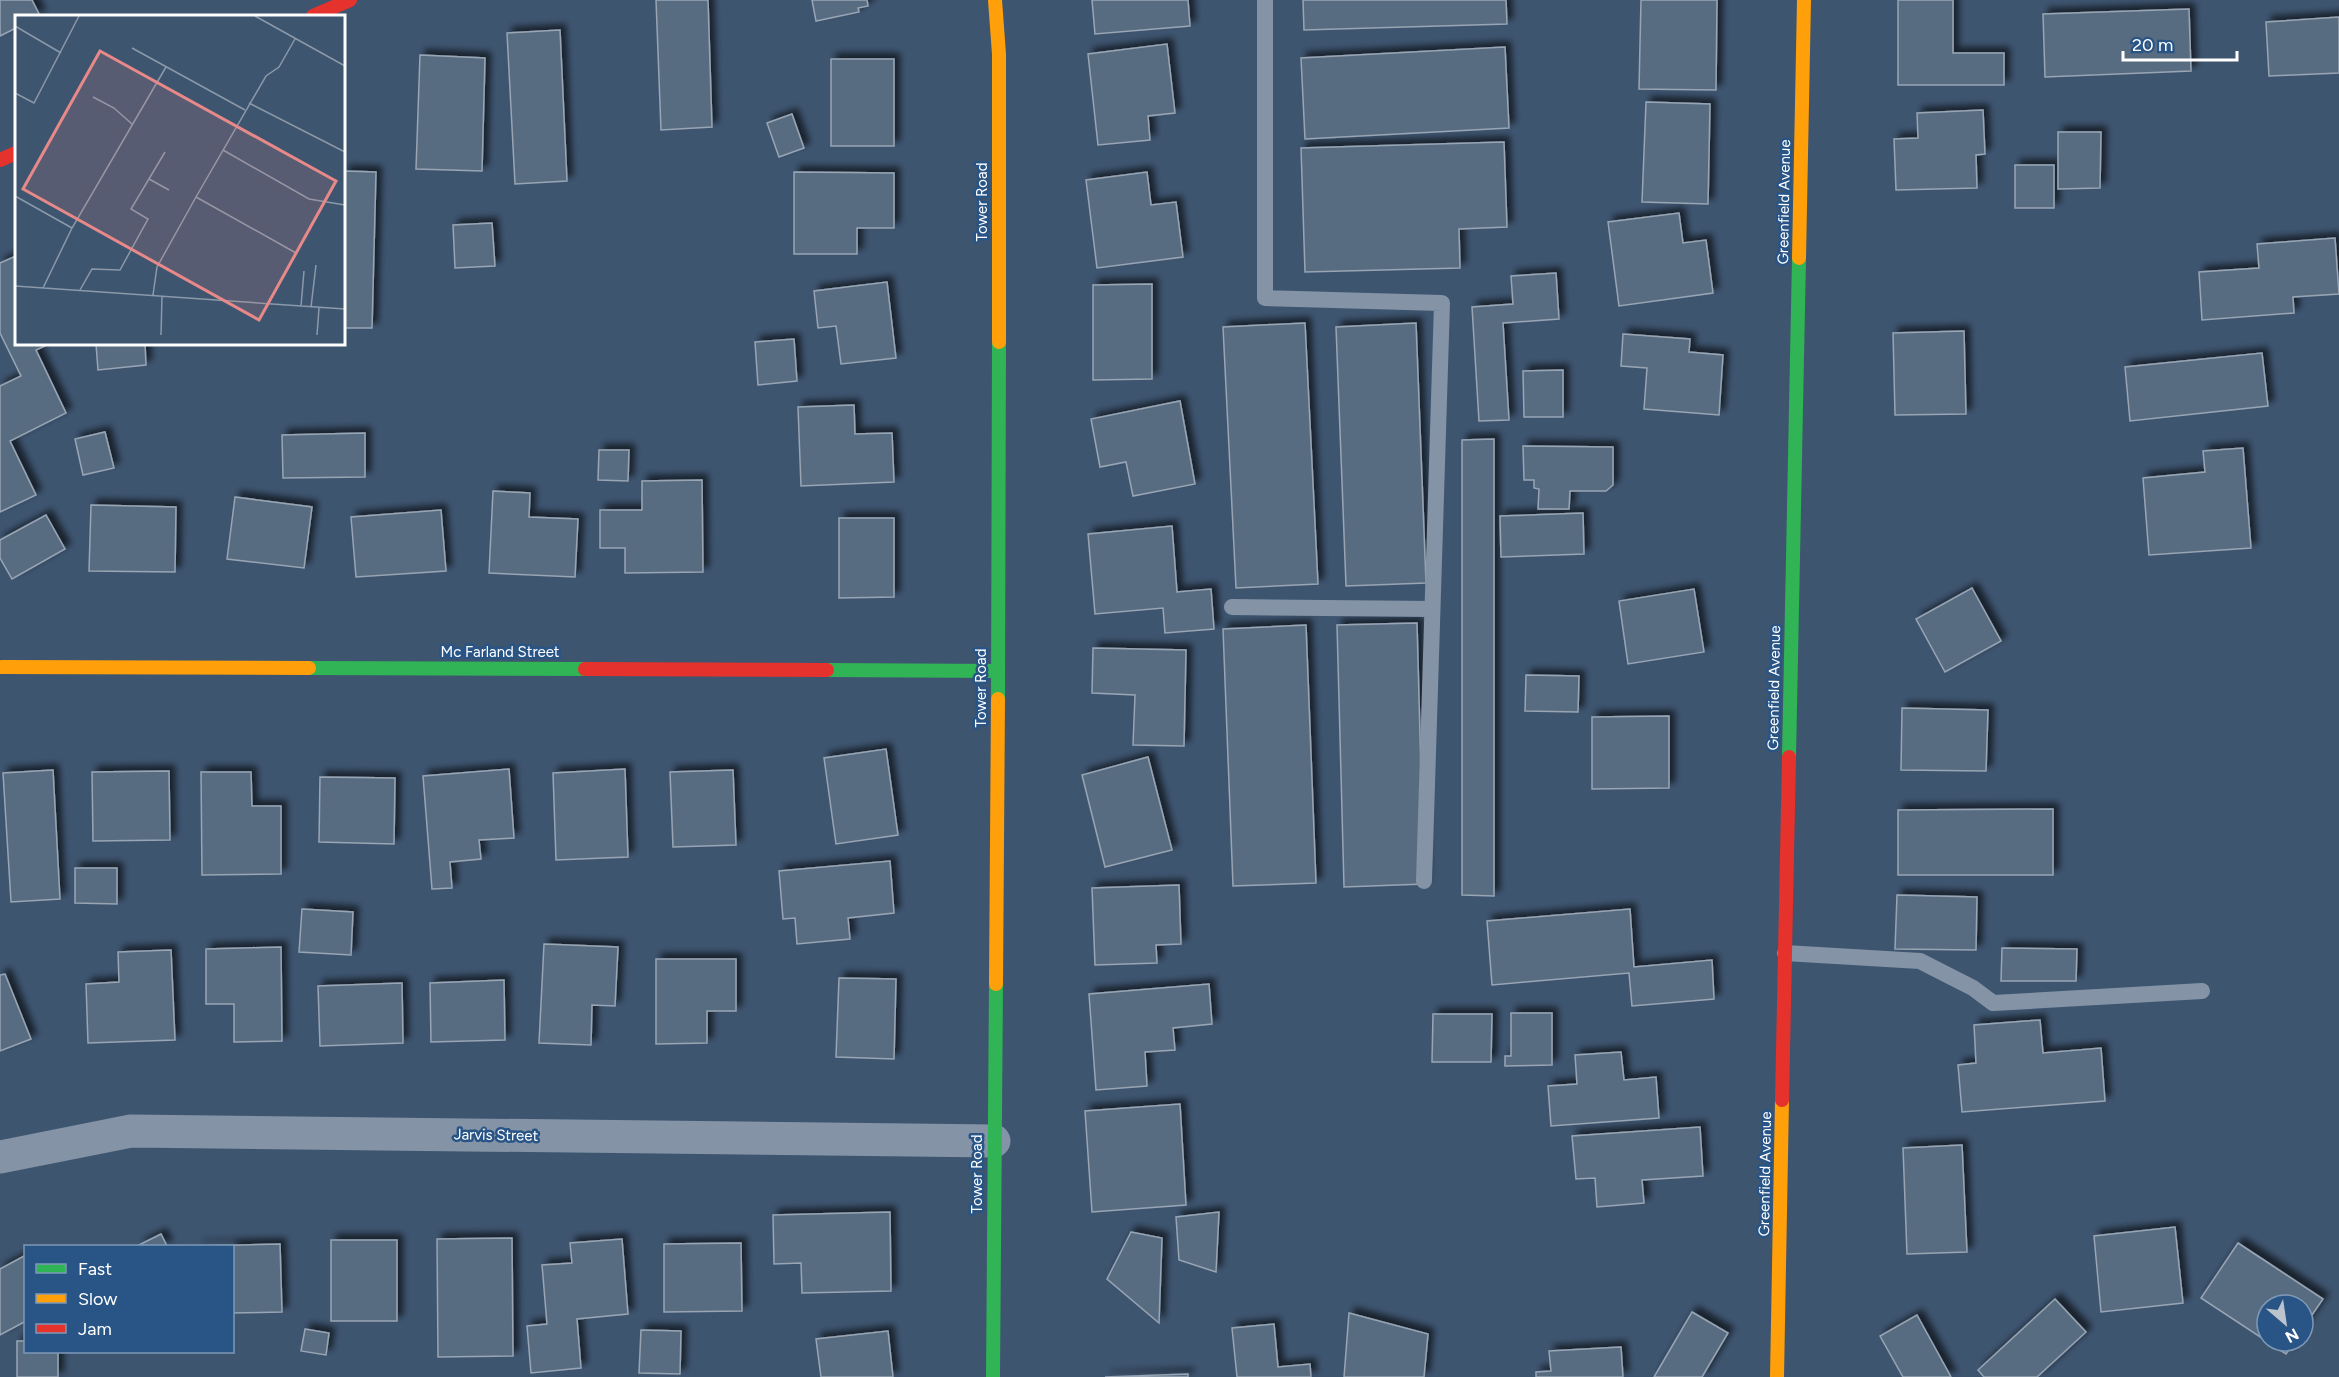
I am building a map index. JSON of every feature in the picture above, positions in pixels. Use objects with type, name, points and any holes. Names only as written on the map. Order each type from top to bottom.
[{"type":"street","points":[[316,15],[350,0]]},
{"type":"street","name":"Tower Road","points":[[993,1377],[999,54],[995,0]]},
{"type":"street","name":"Greenfield Avenue","points":[[1777,1377],[1804,0]]},
{"type":"street","points":[[0,160],[15,153]]},
{"type":"street","name":"Mc Farland Street","points":[[2,667],[998,671]]},
{"type":"street","name":"Jarvis Street","points":[[0,1157],[131,1131],[994,1141]]},
{"type":"lane","points":[[1265,0],[1265,298],[1442,303],[1424,880]]},
{"type":"lane","points":[[1232,607],[1432,609]]},
{"type":"lane","points":[[1785,953],[1920,961],[1973,988],[1993,1003],[2202,991]]},
{"type":"building","points":[[0,0],[32,0],[40,15],[15,15],[15,28],[0,36]]},
{"type":"building","points":[[656,0],[708,0],[712,127],[661,130]]},
{"type":"building","points":[[812,0],[867,0],[868,6],[858,8],[859,12],[816,21]]},
{"type":"building","points":[[1092,0],[1188,0],[1190,26],[1095,34]]},
{"type":"building","points":[[1303,0],[1506,0],[1507,24],[1304,30]]},
{"type":"building","points":[[1641,0],[1717,0],[1716,90],[1639,89]]},
{"type":"building","points":[[1898,0],[1953,0],[1953,53],[2004,53],[2004,85],[1898,85]]},
{"type":"building","points":[[2189,9],[2191,71],[2045,77],[2043,14]]},
{"type":"building","points":[[2339,17],[2339,73],[2269,76],[2266,22]]},
{"type":"building","points":[[560,30],[567,181],[515,184],[507,33]]},
{"type":"building","points":[[1167,44],[1175,113],[1148,116],[1150,140],[1098,145],[1088,54]]},
{"type":"building","points":[[1505,47],[1509,128],[1305,139],[1301,58]]},
{"type":"building","points":[[420,55],[485,58],[482,171],[416,169]]},
{"type":"building","points":[[831,59],[894,59],[894,146],[831,146]]},
{"type":"building","points":[[1646,102],[1710,104],[1708,204],[1642,202]]},
{"type":"building","points":[[1983,110],[1985,154],[1976,155],[1977,188],[1896,190],[1894,139],[1918,138],[1917,113]]},
{"type":"building","points":[[792,114],[804,148],[779,157],[767,123]]},
{"type":"building","points":[[2058,132],[2101,132],[2100,188],[2058,189]]},
{"type":"building","points":[[1504,142],[1507,227],[1459,229],[1460,268],[1305,272],[1301,148]]},
{"type":"building","points":[[2015,165],[2054,165],[2054,208],[2015,208]]},
{"type":"building","points":[[345,171],[376,172],[372,328],[345,328]]},
{"type":"building","points":[[794,172],[894,173],[894,228],[857,228],[857,254],[794,254]]},
{"type":"building","points":[[1147,172],[1151,205],[1176,202],[1183,257],[1097,268],[1086,180]]},
{"type":"building","points":[[1679,213],[1683,243],[1706,240],[1713,293],[1619,306],[1608,222]]},
{"type":"building","points":[[492,223],[495,266],[455,268],[453,225]]},
{"type":"building","points":[[2335,238],[2339,294],[2293,297],[2294,313],[2202,320],[2199,272],[2259,268],[2257,244]]},
{"type":"building","points":[[15,256],[15,345],[47,345],[36,350],[66,413],[10,441],[36,495],[0,512],[0,386],[21,376],[0,333],[0,263]]},
{"type":"building","points":[[1556,273],[1559,319],[1503,323],[1509,420],[1479,421],[1472,307],[1513,304],[1511,276]]},
{"type":"building","points":[[887,282],[896,358],[841,364],[836,326],[818,328],[814,291]]},
{"type":"building","points":[[1152,284],[1152,379],[1093,380],[1093,285]]},
{"type":"building","points":[[1305,323],[1318,584],[1236,588],[1223,327]]},
{"type":"building","points":[[1416,323],[1426,583],[1346,586],[1336,327]]},
{"type":"building","points":[[1964,331],[1966,414],[1895,415],[1893,333]]},
{"type":"building","points":[[1623,334],[1690,339],[1689,352],[1723,355],[1719,415],[1644,409],[1647,368],[1621,366]]},
{"type":"building","points":[[794,339],[797,381],[758,385],[755,342]]},
{"type":"building","points":[[96,345],[145,345],[146,365],[98,370]]},
{"type":"building","points":[[2262,353],[2268,406],[2130,421],[2125,367]]},
{"type":"building","points":[[1563,370],[1563,417],[1524,417],[1523,371]]},
{"type":"building","points":[[1180,401],[1195,484],[1133,496],[1126,462],[1100,467],[1091,419]]},
{"type":"building","points":[[854,405],[855,434],[892,433],[894,482],[801,486],[798,407]]},
{"type":"building","points":[[105,432],[114,468],[83,475],[75,439]]},
{"type":"building","points":[[365,433],[365,477],[283,478],[282,435]]},
{"type":"building","points":[[1494,439],[1494,896],[1462,895],[1462,440]]},
{"type":"building","points":[[1523,446],[1613,447],[1613,485],[1606,491],[1570,491],[1569,509],[1538,509],[1539,489],[1534,488],[1534,480],[1524,480]]},
{"type":"building","points":[[2243,448],[2251,548],[2149,555],[2143,478],[2205,472],[2203,451]]},
{"type":"building","points":[[599,450],[629,450],[628,481],[598,480]]},
{"type":"building","points":[[702,480],[703,572],[625,573],[625,548],[600,548],[600,510],[642,510],[642,481]]},
{"type":"building","points":[[493,491],[530,493],[529,517],[578,519],[575,577],[489,573]]},
{"type":"building","points":[[235,497],[312,507],[304,568],[227,559]]},
{"type":"building","points":[[91,505],[176,507],[175,572],[89,571]]},
{"type":"building","points":[[441,510],[446,571],[356,577],[351,517]]},
{"type":"building","points":[[1583,513],[1584,554],[1501,557],[1500,516]]},
{"type":"building","points":[[46,515],[65,549],[12,579],[0,558],[0,540]]},
{"type":"building","points":[[839,518],[894,518],[894,597],[839,598]]},
{"type":"building","points":[[1172,526],[1177,592],[1211,589],[1214,629],[1165,633],[1163,608],[1095,614],[1088,534]]},
{"type":"building","points":[[1972,588],[2001,641],[1945,672],[1916,619]]},
{"type":"building","points":[[1694,589],[1704,652],[1628,664],[1619,601]]},
{"type":"building","points":[[1417,623],[1424,884],[1344,887],[1337,625]]},
{"type":"building","points":[[1306,625],[1316,883],[1233,886],[1223,629]]},
{"type":"building","points":[[1093,648],[1186,650],[1184,746],[1133,745],[1135,695],[1092,693]]},
{"type":"building","points":[[1526,675],[1579,676],[1578,712],[1525,711]]},
{"type":"building","points":[[1902,708],[1988,710],[1986,771],[1901,770]]},
{"type":"building","points":[[1669,716],[1669,788],[1592,789],[1592,717]]},
{"type":"building","points":[[886,749],[898,835],[836,844],[824,758]]},
{"type":"building","points":[[1148,757],[1172,850],[1105,867],[1082,775]]},
{"type":"building","points":[[509,769],[514,838],[479,840],[481,859],[450,862],[452,888],[432,889],[423,776]]},
{"type":"building","points":[[625,769],[628,857],[556,860],[553,773]]},
{"type":"building","points":[[53,770],[60,899],[11,902],[3,773]]},
{"type":"building","points":[[733,770],[736,845],[673,847],[670,772]]},
{"type":"building","points":[[169,771],[170,840],[93,841],[92,772]]},
{"type":"building","points":[[201,772],[251,772],[252,806],[281,806],[281,874],[202,875]]},
{"type":"building","points":[[320,777],[395,778],[394,844],[319,842]]},
{"type":"building","points":[[2053,809],[2053,875],[1898,875],[1898,810]]},
{"type":"building","points":[[890,861],[894,913],[848,918],[850,939],[797,944],[795,918],[783,919],[779,871]]},
{"type":"building","points":[[75,868],[117,868],[117,904],[75,903]]},
{"type":"building","points":[[1179,885],[1181,944],[1156,945],[1157,963],[1095,965],[1092,888]]},
{"type":"building","points":[[1897,895],[1977,897],[1976,950],[1895,949]]},
{"type":"building","points":[[302,909],[353,912],[351,955],[299,952]]},
{"type":"building","points":[[1630,909],[1634,967],[1712,960],[1714,999],[1632,1006],[1629,973],[1492,985],[1487,921]]},
{"type":"building","points":[[544,944],[618,947],[615,1006],[592,1005],[591,1045],[539,1043]]},
{"type":"building","points":[[281,947],[282,1041],[234,1042],[234,1004],[206,1004],[206,949]]},
{"type":"building","points":[[2002,948],[2077,949],[2076,981],[2001,981]]},
{"type":"building","points":[[171,950],[175,1040],[88,1043],[86,984],[119,982],[118,952]]},
{"type":"building","points":[[656,959],[736,959],[736,1011],[707,1011],[707,1043],[656,1044]]},
{"type":"building","points":[[5,974],[31,1039],[0,1051],[0,975]]},
{"type":"building","points":[[839,978],[896,979],[894,1059],[836,1057]]},
{"type":"building","points":[[504,980],[505,1040],[431,1042],[430,983]]},
{"type":"building","points":[[402,983],[403,1043],[320,1046],[318,986]]},
{"type":"building","points":[[1209,984],[1212,1024],[1173,1028],[1175,1050],[1145,1052],[1147,1086],[1096,1090],[1089,994]]},
{"type":"building","points":[[1511,1013],[1552,1013],[1552,1065],[1505,1066],[1505,1056],[1511,1056]]},
{"type":"building","points":[[1433,1014],[1492,1014],[1491,1062],[1432,1062]]},
{"type":"building","points":[[2040,1020],[2043,1053],[2101,1048],[2105,1101],[1962,1112],[1958,1065],[1976,1063],[1974,1025]]},
{"type":"building","points":[[1621,1052],[1624,1080],[1656,1077],[1659,1118],[1551,1126],[1548,1086],[1577,1084],[1575,1055]]},
{"type":"building","points":[[1180,1104],[1186,1205],[1092,1212],[1085,1111]]},
{"type":"building","points":[[1700,1127],[1703,1176],[1642,1180],[1644,1203],[1597,1207],[1595,1178],[1576,1179],[1572,1136]]},
{"type":"building","points":[[1962,1145],[1967,1252],[1907,1254],[1903,1148]]},
{"type":"building","points":[[890,1212],[891,1291],[802,1293],[801,1263],[774,1264],[773,1215]]},
{"type":"building","points":[[1219,1212],[1216,1272],[1179,1260],[1176,1217]]},
{"type":"building","points":[[2175,1227],[2183,1303],[2101,1312],[2094,1236]]},
{"type":"building","points":[[1131,1232],[1162,1238],[1159,1323],[1107,1279]]},
{"type":"building","points":[[161,1234],[166,1245],[139,1245]]},
{"type":"building","points":[[512,1238],[513,1356],[438,1357],[437,1239]]},
{"type":"building","points":[[622,1239],[628,1314],[577,1319],[581,1368],[531,1373],[527,1326],[547,1324],[542,1265],[572,1263],[570,1243]]},
{"type":"building","points":[[331,1240],[397,1240],[397,1321],[331,1321]]},
{"type":"building","points":[[741,1243],[742,1311],[664,1312],[664,1244]]},
{"type":"building","points":[[2238,1243],[2314,1293],[2255,1293],[2255,1334],[2201,1298]]},
{"type":"building","points":[[280,1244],[282,1312],[234,1313],[234,1245]]},
{"type":"building","points":[[24,1256],[24,1322],[0,1335],[0,1269]]},
{"type":"building","points":[[2315,1294],[2323,1299],[2315,1311]]},
{"type":"building","points":[[2055,1299],[2086,1332],[2037,1377],[1984,1377],[1978,1370]]},
{"type":"building","points":[[1692,1312],[1728,1333],[1702,1377],[1654,1377]]},
{"type":"building","points":[[1349,1313],[1428,1334],[1424,1377],[1344,1377]]},
{"type":"building","points":[[1917,1315],[1951,1377],[1903,1377],[1880,1336]]},
{"type":"building","points":[[1274,1324],[1278,1367],[1310,1364],[1311,1377],[1237,1377],[1232,1328]]},
{"type":"building","points":[[305,1329],[329,1333],[326,1355],[301,1351]]},
{"type":"building","points":[[641,1330],[681,1331],[680,1374],[639,1373]]},
{"type":"building","points":[[888,1331],[893,1377],[821,1377],[816,1339]]},
{"type":"building","points":[[17,1341],[24,1341],[24,1353],[58,1353],[58,1377],[17,1377]]},
{"type":"building","points":[[1621,1347],[1623,1377],[1536,1377],[1536,1372],[1551,1371],[1549,1351]]},
{"type":"building","points":[[1188,1374],[1188,1377],[1105,1377]]},
{"type":"traffic: fast","points":[[1789,757],[1799,258]]},
{"type":"traffic: fast","points":[[998,699],[999,342]]},
{"type":"traffic: fast","points":[[309,668],[585,669]]},
{"type":"traffic: fast","points":[[827,670],[998,671]]},
{"type":"traffic: fast","points":[[993,1377],[996,984]]},
{"type":"traffic: slow","points":[[995,0],[999,54],[999,342]]},
{"type":"traffic: slow","points":[[1799,258],[1804,0]]},
{"type":"traffic: slow","points":[[2,667],[309,668]]},
{"type":"traffic: slow","points":[[996,984],[998,699]]},
{"type":"traffic: slow","points":[[1777,1377],[1782,1100]]},
{"type":"traffic: jam","points":[[315,15],[350,0]]},
{"type":"traffic: jam","points":[[0,160],[15,153]]},
{"type":"traffic: jam","points":[[585,669],[827,670]]},
{"type":"traffic: jam","points":[[1782,1100],[1789,757]]}]
